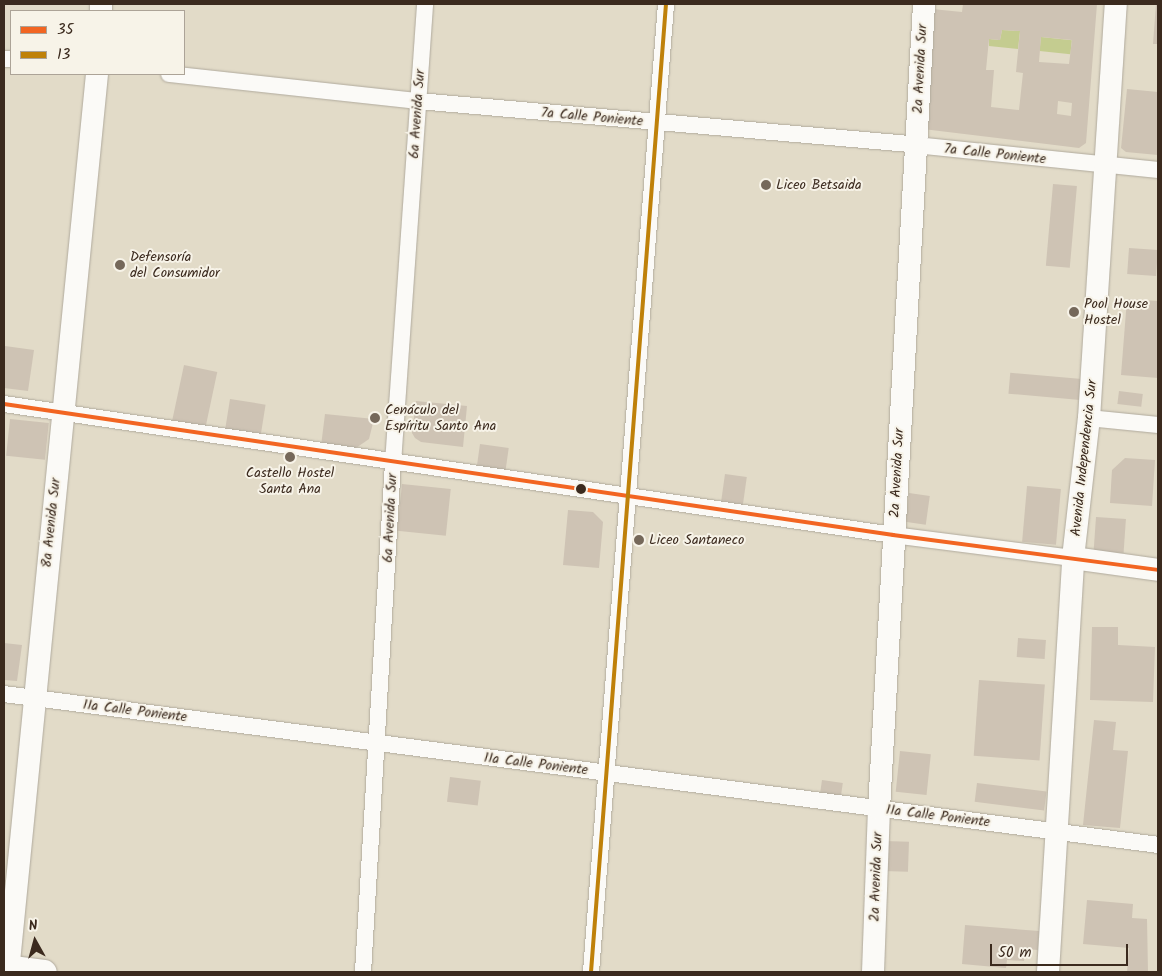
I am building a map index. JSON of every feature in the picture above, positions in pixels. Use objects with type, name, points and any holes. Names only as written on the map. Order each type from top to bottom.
[{"type":"main road","name":"2a Avenida Sur","points":[[872,972],[878,809],[924,4]]},
{"type":"main road","name":"Avenida Independencia Sur","points":[[1048,972],[1073,558],[1090,418],[1104,165],[1116,4]]},
{"type":"main road","name":"8a Avenida Sur","points":[[7,969],[97,75]]},
{"type":"main road","points":[[1073,558],[1158,570]]},
{"type":"main road","points":[[7,969],[44,972]]},
{"type":"street","name":"6a Avenida Sur","points":[[363,972],[393,463],[425,4]]},
{"type":"street","points":[[591,972],[666,4]]},
{"type":"street","name":"7a Calle Poniente","points":[[178,75],[418,101],[916,145],[1158,170]]},
{"type":"street","points":[[4,404],[629,497],[893,535],[1073,558]]},
{"type":"street","points":[[1090,418],[1158,425]]},
{"type":"street","name":"11a Calle Poniente","points":[[4,694],[1158,845]]},
{"type":"green space","points":[[1002,30],[1020,31],[1018,49],[989,46],[989,39],[1000,40]]},
{"type":"green space","points":[[1041,37],[1072,40],[1070,54],[1040,51]]},
{"type":"building","points":[[963,4],[1097,4],[1086,143],[1079,148],[923,129],[932,9],[962,12]],"holes":[[[1002,30],[1020,31],[1016,72],[1023,73],[1019,110],[991,107],[994,70],[986,70],[989,39],[1000,40]],[[1041,37],[1072,40],[1069,64],[1039,62]],[[1058,101],[1072,103],[1071,116],[1057,114]]]},
{"type":"building","points":[[1156,4],[1158,4],[1158,44],[1153,44]]},
{"type":"building","points":[[1127,89],[1158,92],[1158,155],[1126,152],[1121,148]]},
{"type":"building","points":[[1053,184],[1077,186],[1070,268],[1046,266]]},
{"type":"building","points":[[1129,248],[1158,250],[1156,276],[1127,274]]},
{"type":"building","points":[[1127,299],[1158,301],[1158,378],[1121,375]]},
{"type":"building","points":[[5,346],[34,350],[28,391],[4,388]]},
{"type":"building","points":[[184,365],[217,372],[205,430],[172,423]]},
{"type":"building","points":[[1010,373],[1082,379],[1080,400],[1008,394]]},
{"type":"building","points":[[1119,391],[1143,394],[1141,407],[1117,404]]},
{"type":"building","points":[[230,399],[266,405],[261,436],[225,431]]},
{"type":"building","points":[[416,401],[467,406],[463,447],[421,442],[415,438],[412,433]]},
{"type":"building","points":[[325,414],[374,419],[369,439],[356,448],[321,446]]},
{"type":"building","points":[[10,419],[49,423],[45,460],[6,456]]},
{"type":"building","points":[[480,444],[509,448],[506,471],[477,467]]},
{"type":"building","points":[[1125,458],[1155,460],[1152,506],[1110,503],[1112,470]]},
{"type":"building","points":[[725,474],[747,477],[743,507],[721,504]]},
{"type":"building","points":[[402,484],[451,489],[446,536],[397,531]]},
{"type":"building","points":[[1027,486],[1061,489],[1056,545],[1022,542]]},
{"type":"building","points":[[909,493],[930,496],[926,525],[905,522]]},
{"type":"building","points":[[568,510],[593,512],[603,522],[599,568],[563,565]]},
{"type":"building","points":[[1096,517],[1126,519],[1124,553],[1094,551]]},
{"type":"building","points":[[1092,627],[1118,627],[1118,645],[1155,647],[1153,702],[1090,700]]},
{"type":"building","points":[[1018,638],[1046,640],[1045,659],[1017,657]]},
{"type":"building","points":[[4,643],[22,645],[17,681],[4,680]]},
{"type":"building","points":[[979,680],[1045,685],[1040,760],[974,756]]},
{"type":"building","points":[[1094,720],[1116,722],[1113,750],[1128,751],[1120,828],[1083,825]]},
{"type":"building","points":[[900,751],[931,754],[927,795],[896,792]]},
{"type":"building","points":[[450,777],[481,781],[478,806],[447,802]]},
{"type":"building","points":[[822,780],[843,783],[840,800],[820,797]]},
{"type":"building","points":[[977,783],[1046,792],[1044,810],[975,802]]},
{"type":"building","points":[[884,841],[909,842],[908,872],[883,871]]},
{"type":"building","points":[[1087,900],[1133,904],[1132,918],[1147,919],[1148,972],[1127,972],[1129,948],[1083,944]]},
{"type":"building","points":[[965,925],[1039,931],[1038,950],[1025,949],[1024,961],[1007,960],[1006,968],[962,964]]},
{"type":"transit line","name":"13","points":[[591,972],[666,4]]},
{"type":"transit line","name":"35","points":[[4,404],[893,535],[1158,570]]},
{"type":"place","name":"Liceo Betsaida","points":[[766,185]]},
{"type":"place","name":"Defensoría del Consumidor","points":[[120,265]]},
{"type":"place","name":"Pool House Hostel","points":[[1074,312]]},
{"type":"place","name":"Cenáculo del Espíritu Santo Ana","points":[[375,418]]},
{"type":"place","name":"Castello Hostel Santa Ana","points":[[290,457]]},
{"type":"place","name":"Liceo Santaneco","points":[[639,540]]}]
